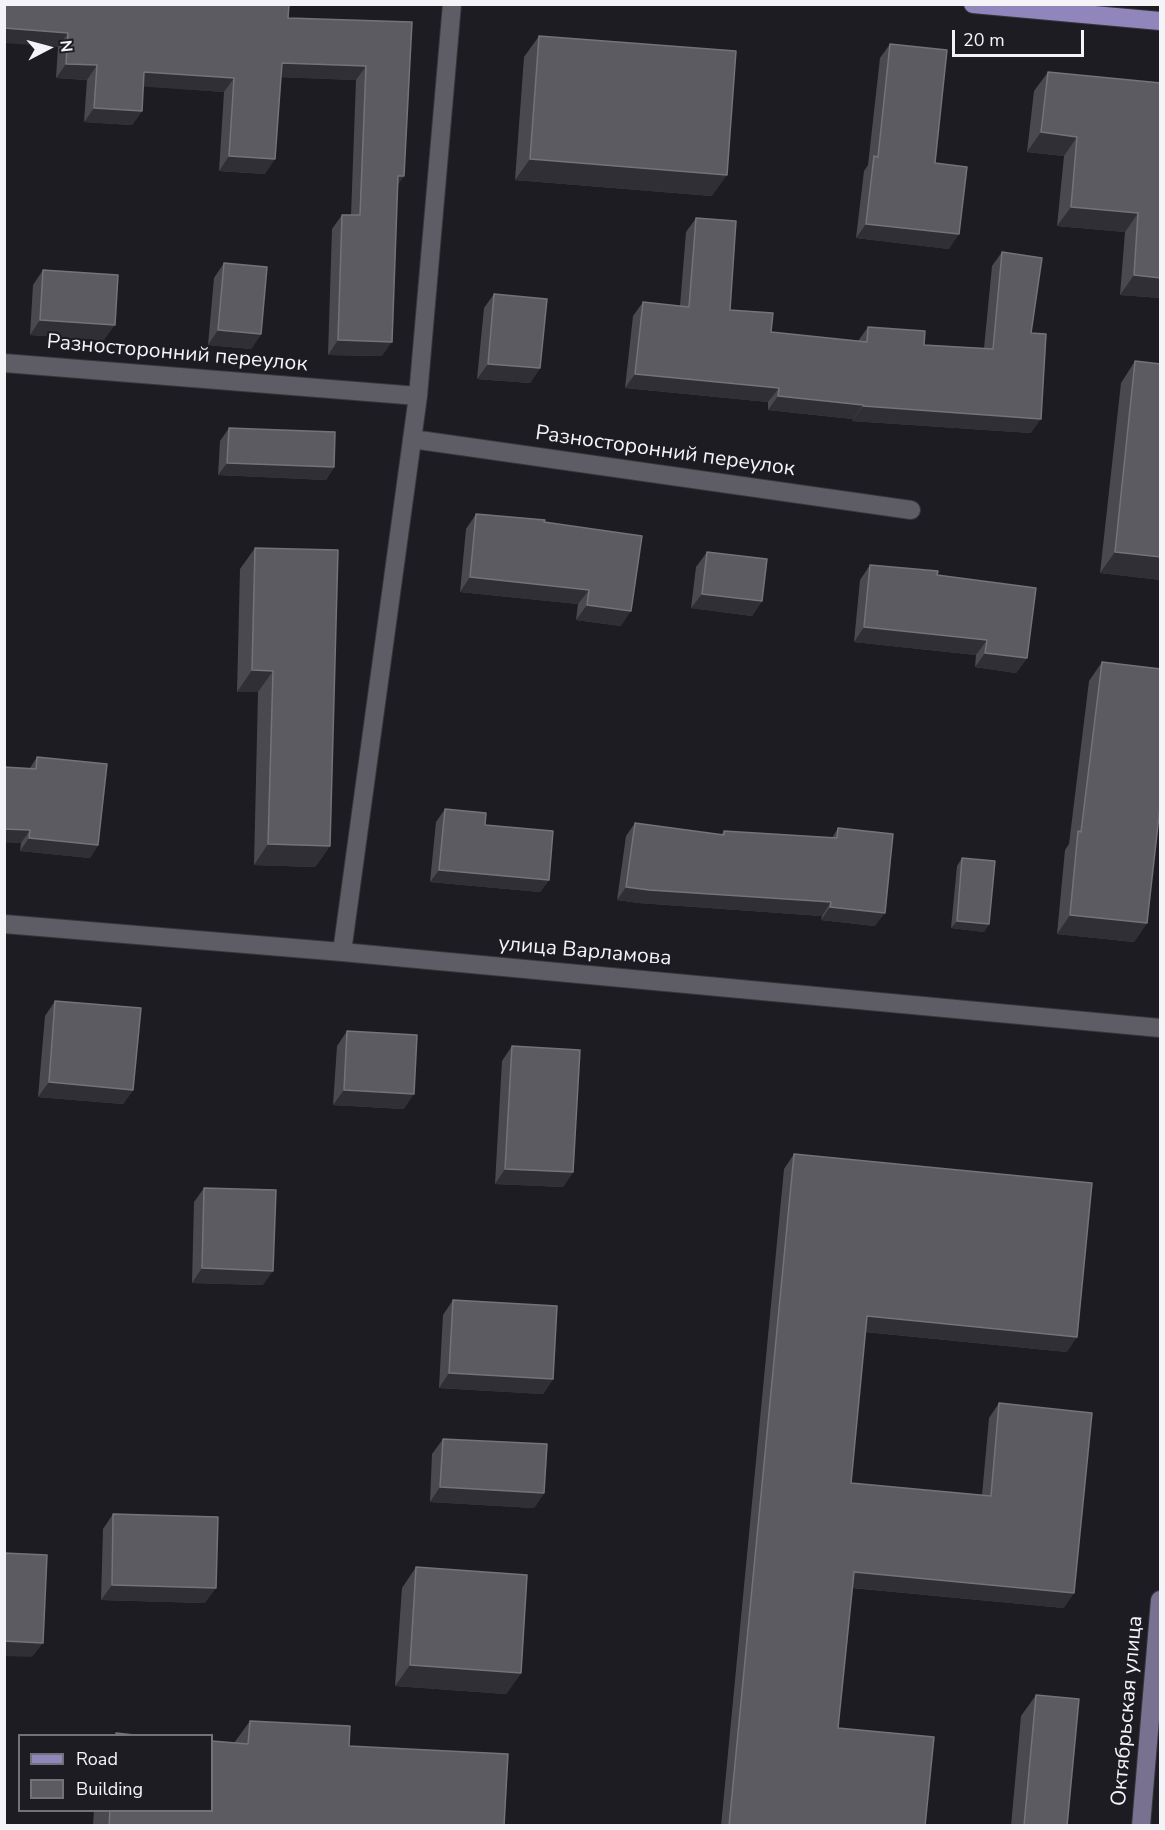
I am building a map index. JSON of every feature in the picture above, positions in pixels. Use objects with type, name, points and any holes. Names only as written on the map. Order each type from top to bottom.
[{"type":"main road","points":[[973,4],[1161,21]]},
{"type":"main road","name":"Октябрьская улица","points":[[1141,1826],[1161,1600]]},
{"type":"street","points":[[342,952],[418,396],[452,4]]},
{"type":"street","name":"Разносторонний переулок","points":[[4,363],[418,396]]},
{"type":"street","name":"Разносторонний переулок","points":[[412,439],[911,510]]},
{"type":"street","name":"улица Варламова","points":[[4,924],[342,952],[1161,1028]]},
{"type":"building","points":[[4,4],[289,4],[288,18],[412,22],[404,176],[398,176],[392,342],[338,340],[342,215],[360,215],[366,66],[282,63],[275,159],[229,156],[234,78],[144,72],[142,111],[94,108],[97,65],[66,64],[68,33],[4,28]]},
{"type":"building","points":[[539,36],[736,51],[727,175],[530,159]]},
{"type":"building","points":[[890,44],[947,50],[935,163],[967,167],[959,234],[866,224],[874,156],[878,157]]},
{"type":"building","points":[[1048,72],[1161,83],[1161,278],[1134,275],[1138,213],[1071,207],[1077,137],[1041,132]]},
{"type":"building","points":[[696,218],[736,221],[730,310],[773,313],[771,332],[867,342],[868,327],[925,331],[924,345],[993,349],[1002,252],[1042,258],[1031,333],[1046,334],[1041,419],[863,406],[778,396],[779,388],[635,374],[643,302],[689,307]]},
{"type":"building","points":[[224,263],[267,267],[261,334],[218,330]]},
{"type":"building","points":[[43,270],[118,275],[115,325],[40,320]]},
{"type":"building","points":[[494,294],[547,299],[540,368],[488,364]]},
{"type":"building","points":[[1135,361],[1161,364],[1161,557],[1115,552]]},
{"type":"building","points":[[229,428],[335,432],[334,467],[227,463]]},
{"type":"building","points":[[476,514],[545,520],[544,522],[642,536],[631,611],[587,605],[589,590],[470,577]]},
{"type":"building","points":[[255,548],[338,550],[330,846],[268,844],[273,671],[252,670]]},
{"type":"building","points":[[707,552],[767,559],[762,601],[702,594]]},
{"type":"building","points":[[870,565],[938,571],[937,575],[1036,588],[1027,658],[985,653],[987,640],[864,627]]},
{"type":"building","points":[[1102,662],[1161,669],[1161,798],[1147,923],[1070,915],[1078,831],[1081,832]]},
{"type":"building","points":[[37,757],[107,764],[98,845],[29,838],[30,830],[4,829],[4,767],[36,769]]},
{"type":"building","points":[[445,809],[486,813],[485,825],[553,831],[549,880],[439,870]]},
{"type":"building","points":[[635,823],[724,835],[724,831],[837,838],[838,828],[893,834],[885,913],[830,907],[831,902],[626,887]]},
{"type":"building","points":[[962,858],[995,861],[989,924],[957,921]]},
{"type":"building","points":[[55,1001],[141,1008],[133,1090],[49,1082]]},
{"type":"building","points":[[347,1031],[417,1035],[414,1094],[344,1090]]},
{"type":"building","points":[[512,1046],[580,1050],[573,1172],[505,1169]]},
{"type":"building","points":[[794,1154],[1092,1183],[1077,1337],[867,1316],[851,1483],[991,1496],[999,1403],[1092,1413],[1074,1593],[854,1572],[838,1728],[934,1737],[925,1826],[729,1826]]},
{"type":"building","points":[[204,1188],[276,1190],[273,1271],[202,1268]]},
{"type":"building","points":[[453,1300],[557,1306],[553,1379],[449,1373]]},
{"type":"building","points":[[443,1439],[547,1444],[544,1493],[440,1487]]},
{"type":"building","points":[[113,1514],[218,1517],[216,1588],[112,1585]]},
{"type":"building","points":[[4,1553],[47,1555],[43,1643],[4,1641]]},
{"type":"building","points":[[416,1567],[527,1575],[521,1673],[410,1665]]},
{"type":"building","points":[[1036,1695],[1079,1699],[1067,1826],[1024,1826]]},
{"type":"building","points":[[250,1721],[350,1726],[349,1746],[508,1754],[504,1826],[109,1826],[110,1812],[213,1812],[213,1741],[248,1744]]}]
